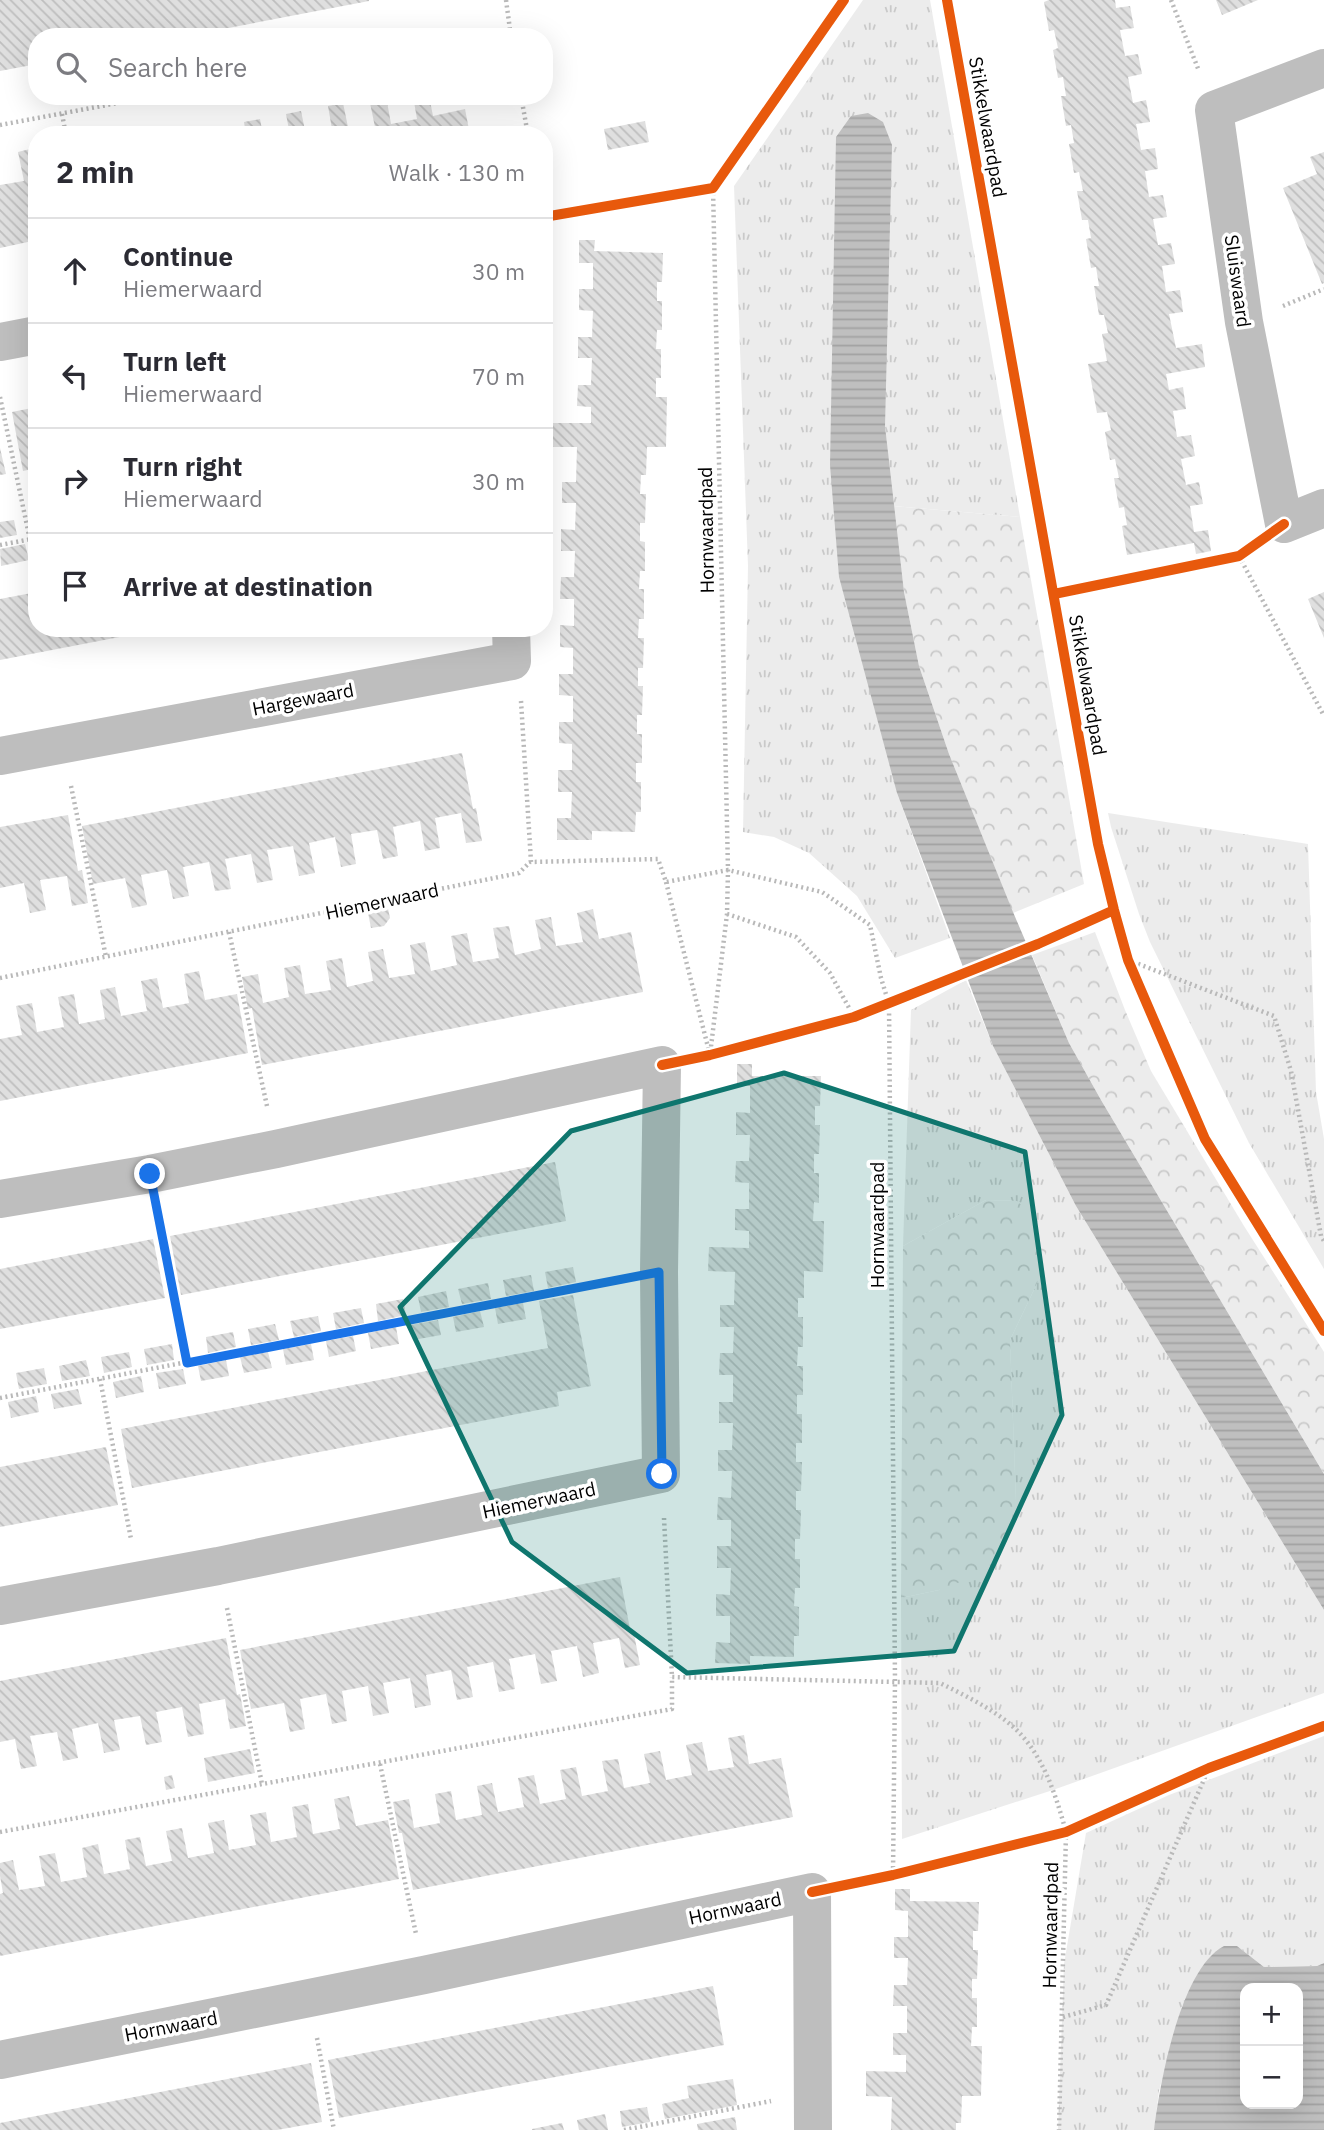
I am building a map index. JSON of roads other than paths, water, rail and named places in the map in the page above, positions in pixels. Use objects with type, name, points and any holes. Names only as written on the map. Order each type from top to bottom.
[{"type":"street","name":"Sluiswaard","points":[[1324,68],[1214,110],[1244,321],[1284,524],[1324,508]]},
{"type":"street","points":[[0,342],[28,337]]},
{"type":"street","name":"Hargewaard","points":[[0,756],[511,644]]},
{"type":"street","name":"Hiemerwaard","points":[[0,1199],[150,1174],[276,1149],[662,1065],[659,1272],[662,1474],[139,1582],[0,1606]]},
{"type":"street","name":"Hornwaard","points":[[0,2060],[424,1975],[812,1892],[813,2111]]}]
